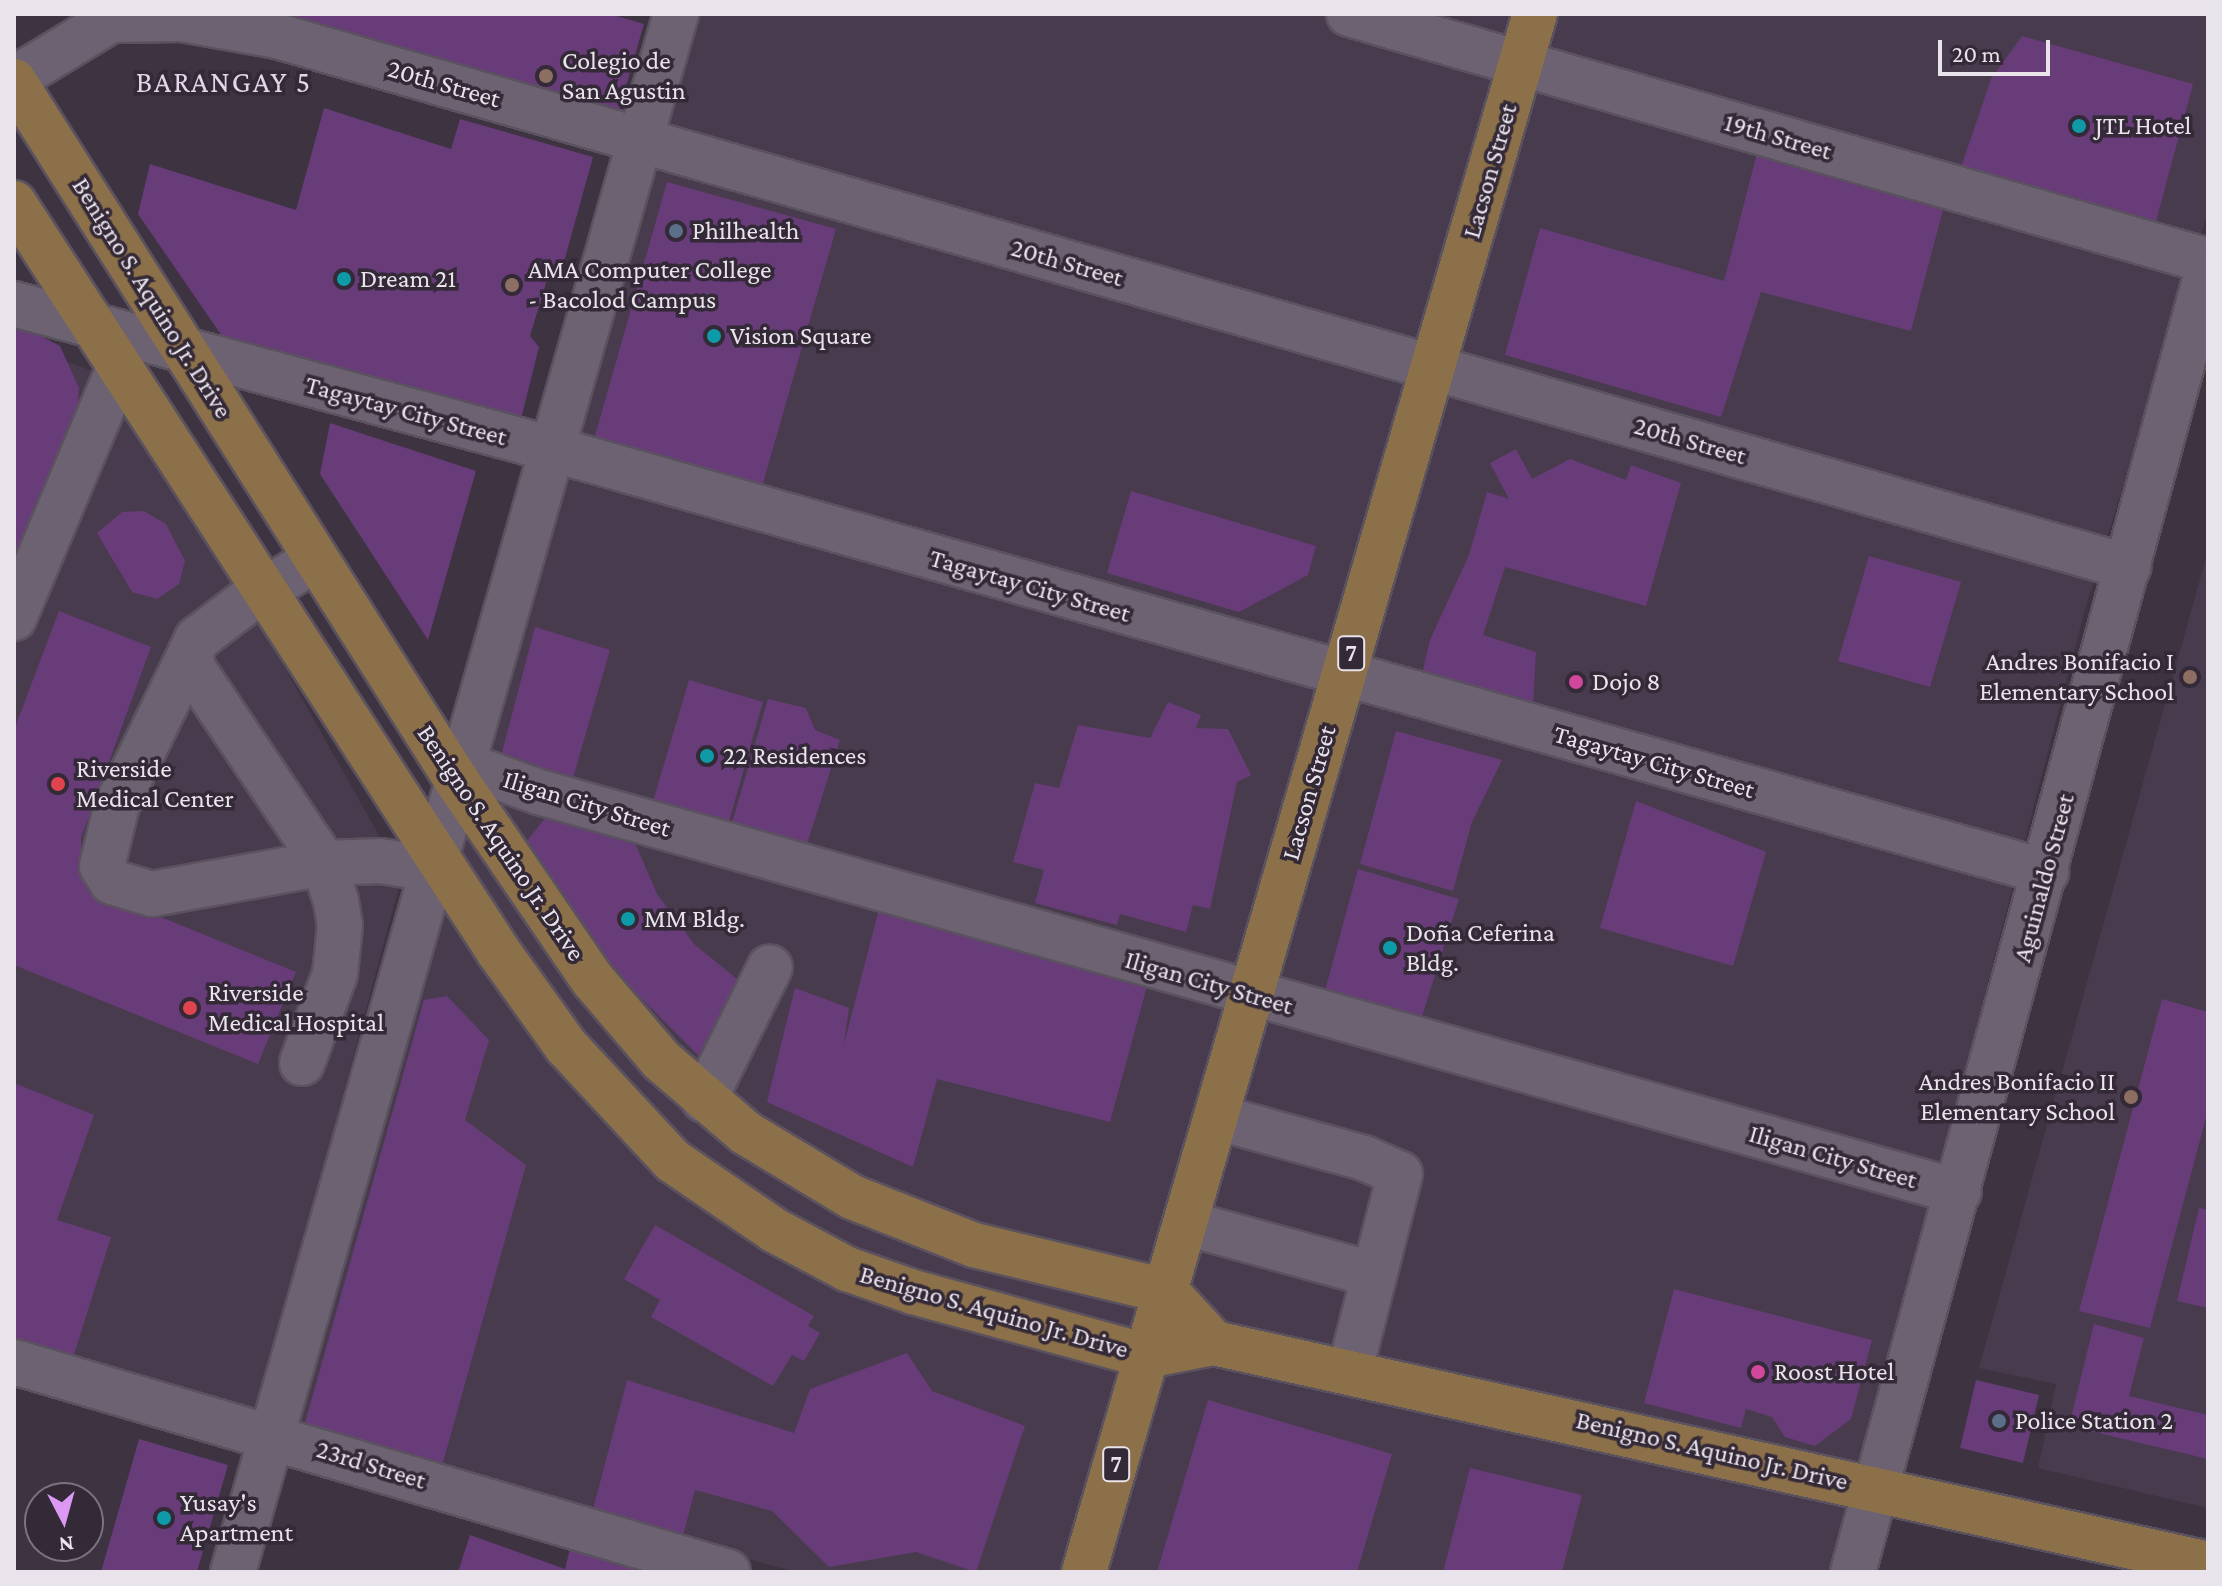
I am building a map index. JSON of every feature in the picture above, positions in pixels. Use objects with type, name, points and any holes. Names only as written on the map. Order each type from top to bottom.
[{"type":"main road","name":"Lacson Street","points":[[1084,1572],[1535,14]]},
{"type":"main road","name":"Benigno S. Aquino Jr. Drive","points":[[14,80],[316,559],[593,980],[661,1060],[704,1100],[814,1176],[890,1214],[974,1245],[1166,1291]]},
{"type":"main road","name":"Benigno S. Aquino Jr. Drive","points":[[14,203],[434,862],[601,1090],[641,1133],[708,1188],[847,1269],[913,1292],[1147,1356],[1214,1343],[1350,1370],[2208,1564]]},
{"type":"main road","points":[[1166,1291],[1214,1343]]},
{"type":"street","points":[[233,1572],[676,14]]},
{"type":"street","name":"19th Street","points":[[1349,14],[2208,261]]},
{"type":"street","name":"20th Street","points":[[14,80],[111,20],[182,19],[277,36],[2128,567]]},
{"type":"street","name":"Aguinaldo Street","points":[[1853,1572],[1879,1488],[2208,269]]},
{"type":"street","name":"Tagaytay City Street","points":[[14,304],[552,449],[2046,872]]},
{"type":"street","points":[[14,618],[120,366]]},
{"type":"street","points":[[316,559],[264,591],[197,639],[117,805],[102,866],[112,882],[152,894],[324,863],[434,862]]},
{"type":"street","points":[[190,654],[194,670],[324,863],[340,926],[335,974],[302,1063]]},
{"type":"street","name":"Iligan City Street","points":[[459,772],[554,796],[1959,1192]]},
{"type":"street","points":[[704,1100],[770,967]]},
{"type":"street","points":[[1216,1117],[1364,1158],[1400,1174],[1371,1274],[1350,1370]]},
{"type":"street","points":[[1186,1223],[1371,1274]]},
{"type":"street","name":"23rd Street","points":[[14,1362],[270,1434],[728,1572]]},
{"type":"shaded area","points":[[676,14],[2208,14],[2208,212],[2085,609],[1868,1444],[1829,1572],[797,1572],[270,1434]]},
{"type":"shaded area","name":"Riverside Medical Hospital","points":[[14,344],[99,373],[247,601],[402,876],[256,1417],[14,1350]]},
{"type":"shaded area","name":"Andres Bonifacio II Elementary School","points":[[2208,551],[2208,1508],[2038,1468],[2056,1384],[1979,1368]]},
{"type":"building","name":"Colegio de San Agustin","points":[[256,14],[610,14],[644,24],[616,121]]},
{"type":"building","name":"JTL Hotel","points":[[2022,36],[2193,84],[2155,225],[1961,167],[1991,79]]},
{"type":"building","points":[[324,108],[451,149],[460,119],[593,157],[564,262],[549,273],[530,336],[539,347],[520,423],[224,339],[138,214],[150,164],[296,210]]},
{"type":"building","points":[[1761,138],[1949,187],[1911,331],[1761,292],[1721,417],[1505,355],[1540,228],[1724,281]]},
{"type":"building","name":"Vision Square","points":[[667,182],[836,229],[761,490],[593,443]]},
{"type":"building","points":[[14,322],[60,346],[79,388],[75,447],[14,603]]},
{"type":"building","points":[[330,423],[476,471],[428,640],[320,474]]},
{"type":"building","points":[[1516,449],[1532,479],[1570,459],[1626,480],[1631,465],[1681,483],[1646,606],[1505,567],[1483,635],[1536,652],[1533,705],[1422,674],[1430,640],[1469,555],[1487,492],[1509,499],[1490,463]]},
{"type":"building","points":[[1131,491],[1316,546],[1308,575],[1239,612],[1107,573]]},
{"type":"building","points":[[144,511],[166,524],[185,561],[179,584],[157,599],[132,592],[97,533],[122,512]]},
{"type":"building","points":[[1869,556],[1961,582],[1930,687],[1838,661]]},
{"type":"building","name":"Riverside Medical Center","points":[[59,611],[151,647],[81,838],[82,871],[99,892],[296,972],[258,1064],[14,965],[14,730]]},
{"type":"building","points":[[535,627],[610,650],[570,788],[501,756]]},
{"type":"building","name":"22 Residences","points":[[689,680],[763,702],[726,832],[650,811]]},
{"type":"building","points":[[768,699],[806,708],[815,730],[840,740],[804,854],[729,833]]},
{"type":"building","points":[[1168,702],[1201,715],[1196,728],[1228,729],[1251,775],[1237,782],[1210,909],[1193,905],[1186,932],[1120,914],[1117,925],[1035,903],[1044,870],[1013,862],[1035,783],[1059,788],[1078,725],[1150,738]]},
{"type":"building","points":[[1396,731],[1502,760],[1472,822],[1453,891],[1360,864]]},
{"type":"building","points":[[1636,801],[1766,852],[1733,966],[1600,928]]},
{"type":"building","name":"MM Bldg.","points":[[546,817],[635,843],[657,894],[694,944],[737,979],[709,1066],[620,977],[526,842]]},
{"type":"building","name":"Doña Ceferina Bldg.","points":[[1358,869],[1459,899],[1419,1026],[1323,998]]},
{"type":"building","points":[[879,909],[1149,979],[1110,1122],[937,1079],[913,1167],[767,1102],[795,988],[849,1008],[844,1044]]},
{"type":"building","points":[[447,996],[489,1040],[465,1120],[526,1165],[442,1466],[305,1423],[424,1000]]},
{"type":"building","points":[[2162,999],[2208,1012],[2208,1110],[2150,1328],[2079,1311]]},
{"type":"building","points":[[14,1083],[94,1115],[57,1220],[111,1237],[71,1364],[14,1346]]},
{"type":"building","points":[[2199,1208],[2208,1210],[2208,1308],[2177,1301]]},
{"type":"building","points":[[655,1225],[814,1316],[808,1326],[820,1333],[804,1361],[792,1355],[773,1386],[651,1317],[660,1300],[624,1279]]},
{"type":"building","name":"Roost Hotel","points":[[1674,1289],[1872,1340],[1851,1419],[1815,1446],[1785,1437],[1772,1417],[1746,1409],[1741,1428],[1644,1403]]},
{"type":"building","points":[[2094,1324],[2144,1338],[2129,1396],[2208,1415],[2208,1459],[2069,1426]]},
{"type":"building","points":[[907,1353],[932,1391],[1025,1426],[976,1572],[916,1552],[829,1567],[772,1511],[695,1490],[681,1543],[592,1513],[627,1380],[794,1433],[810,1389]]},
{"type":"building","name":"Police Station 2","points":[[1976,1380],[2039,1395],[2023,1463],[1960,1448]]},
{"type":"building","points":[[1208,1400],[1392,1454],[1357,1572],[1157,1572]]},
{"type":"building","name":"Yusay's Apartment","points":[[139,1439],[228,1465],[197,1572],[101,1572]]},
{"type":"building","points":[[1470,1468],[1582,1495],[1562,1572],[1443,1572]]},
{"type":"building","points":[[470,1535],[565,1569],[570,1549],[647,1572],[458,1572]]},
{"type":"place","name":"Colegio de San Agustin","points":[[546,76]]},
{"type":"place","name":"JTL Hotel","points":[[2079,126]]},
{"type":"place","name":"Philhealth","points":[[676,231]]},
{"type":"place","name":"Dream 21","points":[[344,279]]},
{"type":"place","name":"AMA Computer College - Bacolod Campus","points":[[512,285]]},
{"type":"place","name":"Vision Square","points":[[714,336]]},
{"type":"place","name":"Andres Bonifacio I Elementary School","points":[[2190,677]]},
{"type":"place","name":"Dojo 8","points":[[1576,682]]},
{"type":"place","name":"22 Residences","points":[[707,756]]},
{"type":"place","name":"Riverside Medical Center","points":[[58,784]]},
{"type":"place","name":"MM Bldg.","points":[[628,919]]},
{"type":"place","name":"Doña Ceferina Bldg.","points":[[1390,948]]},
{"type":"place","name":"Riverside Medical Hospital","points":[[190,1008]]},
{"type":"place","name":"Andres Bonifacio II Elementary School","points":[[2131,1097]]},
{"type":"place","name":"Roost Hotel","points":[[1758,1372]]},
{"type":"place","name":"Police Station 2","points":[[1999,1421]]},
{"type":"place","name":"Yusay's Apartment","points":[[164,1518]]},
{"type":"district","name":"BARANGAY 5","points":[[224,82]]}]
